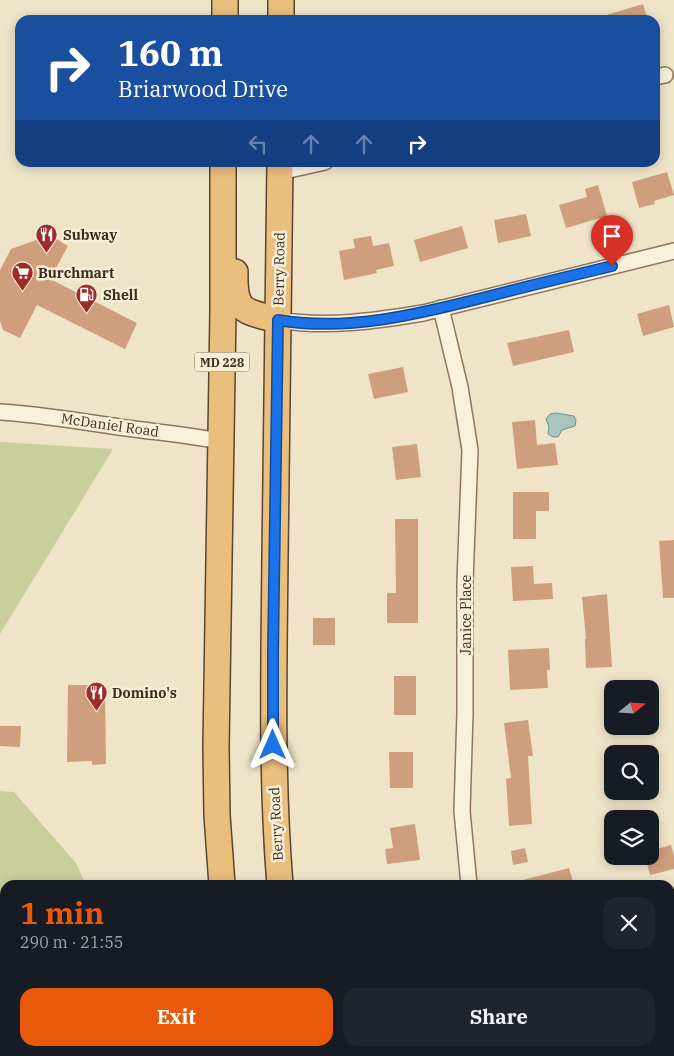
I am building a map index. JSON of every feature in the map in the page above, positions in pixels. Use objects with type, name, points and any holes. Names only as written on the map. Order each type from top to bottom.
[{"type":"highway","points":[[281,15],[282,0]]},
{"type":"highway","name":"MD 228","points":[[222,880],[217,815],[216,747],[223,167]]},
{"type":"highway","points":[[236,167],[235,288],[238,302],[247,312],[278,320]]},
{"type":"highway","name":"Berry Road","points":[[280,167],[273,661],[276,836],[280,880]]},
{"type":"main road","points":[[8,1056],[14,1056]]},
{"type":"street","points":[[278,320],[300,324],[364,321],[441,308],[674,252]]},
{"type":"street","name":"Janice Place","points":[[441,308],[460,387],[470,450],[462,811],[469,880]]},
{"type":"street","name":"McDaniel Road","points":[[0,412],[57,417],[220,441]]},
{"type":"green space","points":[[0,442],[113,449],[0,634]]},
{"type":"green space","points":[[0,791],[14,792],[76,863],[84,880],[0,880]]},
{"type":"water","points":[[550,414],[574,416],[576,420],[575,426],[562,430],[558,437],[553,437],[548,434],[549,427],[546,419]]},
{"type":"building","points":[[643,4],[646,15],[606,15]]},
{"type":"building","points":[[667,172],[674,195],[654,201],[655,204],[639,208],[632,182]]},
{"type":"building","points":[[598,185],[607,216],[566,228],[559,205],[587,197],[585,189]]},
{"type":"building","points":[[526,214],[531,236],[498,243],[494,220]]},
{"type":"building","points":[[462,226],[468,248],[420,262],[414,240]]},
{"type":"building","points":[[50,235],[68,246],[50,279],[137,323],[125,349],[37,305],[20,338],[3,330],[0,321],[0,270],[11,249]]},
{"type":"building","points":[[371,236],[373,246],[389,243],[394,266],[376,270],[377,273],[344,280],[339,251],[355,248],[353,239]]},
{"type":"building","points":[[669,305],[674,327],[643,336],[637,314]]},
{"type":"building","points":[[569,330],[574,352],[513,366],[507,343]]},
{"type":"building","points":[[403,367],[408,392],[374,399],[368,374]]},
{"type":"building","points":[[535,420],[537,445],[555,443],[558,465],[517,469],[512,422]]},
{"type":"building","points":[[417,444],[421,477],[396,480],[392,447]]},
{"type":"building","points":[[513,492],[549,492],[549,511],[536,511],[536,539],[513,539]]},
{"type":"building","points":[[395,519],[418,519],[418,623],[387,623],[387,593],[396,593]]},
{"type":"building","points":[[674,540],[674,598],[663,598],[659,541]]},
{"type":"building","points":[[533,566],[534,584],[552,583],[553,599],[513,601],[511,567]]},
{"type":"building","points":[[607,594],[612,667],[586,668],[586,639],[582,597]]},
{"type":"building","points":[[313,618],[335,618],[335,645],[313,645]]},
{"type":"building","points":[[549,648],[550,670],[547,670],[548,688],[510,690],[508,650]]},
{"type":"building","points":[[394,676],[416,676],[416,715],[394,715]]},
{"type":"building","points":[[68,685],[105,685],[106,764],[92,765],[92,761],[67,762]]},
{"type":"building","points":[[528,720],[533,756],[528,756],[532,824],[509,826],[506,779],[511,778],[504,723]]},
{"type":"building","points":[[0,726],[21,726],[20,747],[0,746]]},
{"type":"building","points":[[389,752],[413,752],[413,788],[390,788]]},
{"type":"building","points":[[415,824],[420,860],[387,864],[385,849],[393,848],[390,828]]},
{"type":"building","points":[[671,845],[674,856],[674,869],[650,875],[647,865],[659,865],[659,848]]},
{"type":"building","points":[[525,848],[528,862],[513,865],[511,851]]},
{"type":"building","points":[[569,868],[573,880],[523,880]]},
{"type":"place","name":"Subway","points":[[47,254]]},
{"type":"place","name":"Burchmart","points":[[22,292]]},
{"type":"place","name":"Shell","points":[[87,314]]},
{"type":"place","name":"Domino's","points":[[96,712]]},
{"type":"route","points":[[273,745],[278,320],[300,324],[316,324],[383,319],[423,312],[612,266]]}]
